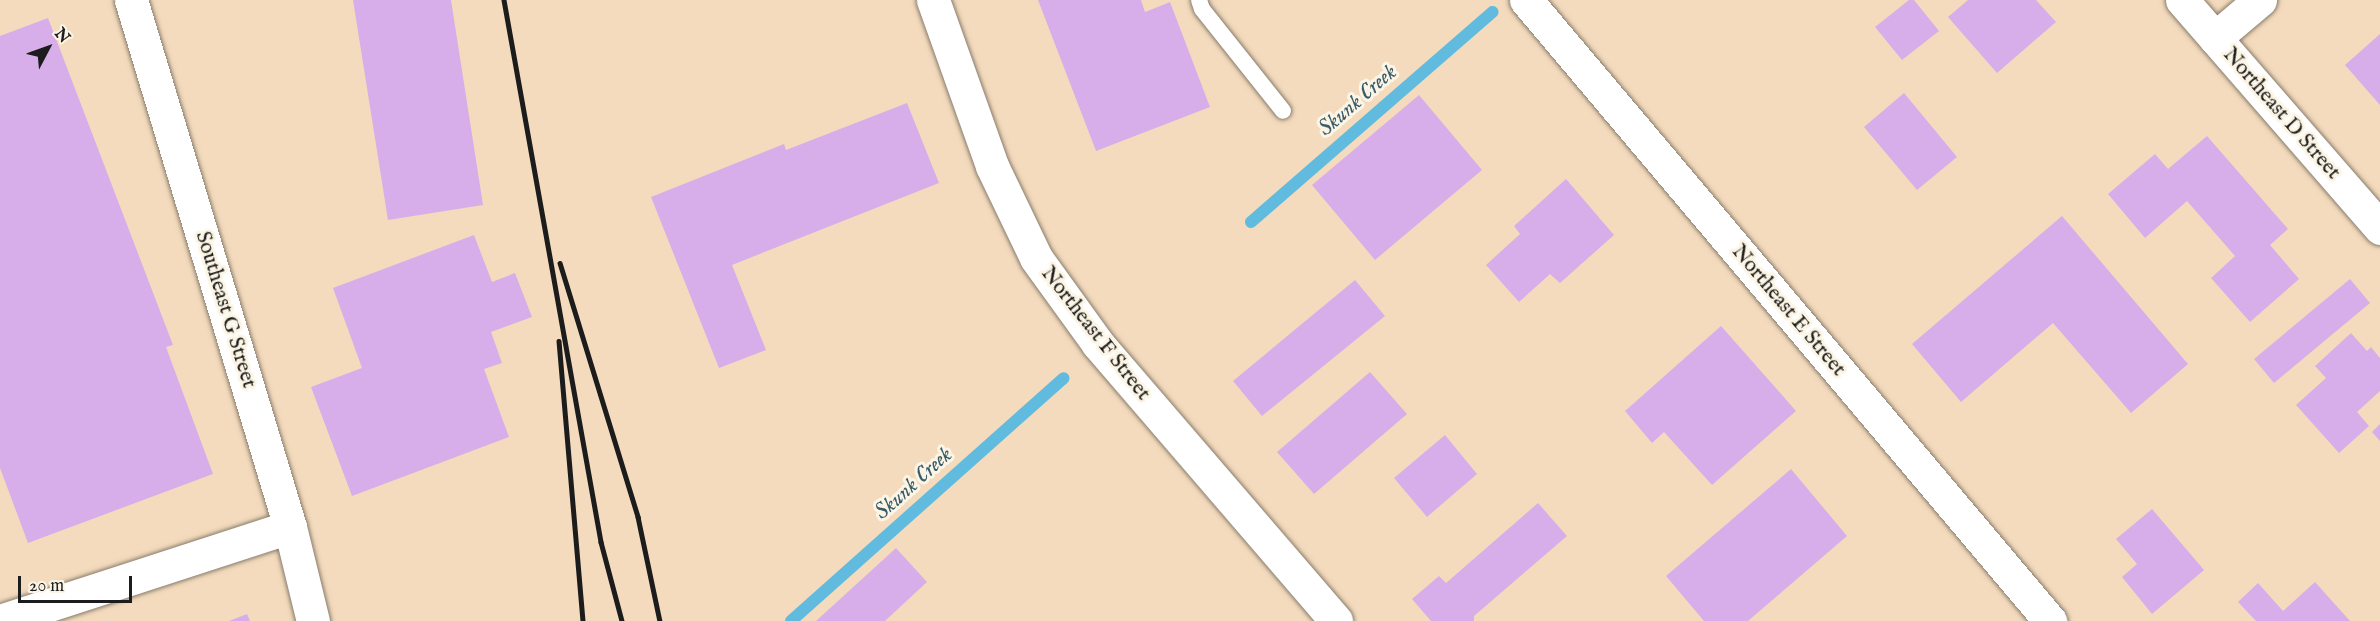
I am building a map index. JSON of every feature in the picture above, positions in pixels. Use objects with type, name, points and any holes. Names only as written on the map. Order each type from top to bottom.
[{"type":"main road","name":"Southeast G Street","points":[[131,0],[290,527],[313,621]]},
{"type":"main road","name":"Northeast F Street","points":[[933,0],[992,165],[1036,258],[1098,344],[1336,621]]},
{"type":"main road","name":"Northeast E Street","points":[[1526,0],[2050,621]]},
{"type":"main road","name":"Northeast D Street","points":[[2182,0],[2380,228]]},
{"type":"main road","points":[[2215,39],[2260,0]]},
{"type":"main road","points":[[0,621],[290,527]]},
{"type":"lane","points":[[1199,0],[1283,111]]},
{"type":"building","points":[[353,0],[451,0],[483,205],[388,220]]},
{"type":"building","points":[[1038,0],[1141,0],[1145,12],[1170,2],[1210,107],[1096,151]]},
{"type":"building","points":[[1909,0],[1914,0],[1939,31],[1902,60],[1875,27]]},
{"type":"building","points":[[1968,0],[2036,0],[2056,22],[1997,73],[1948,17]]},
{"type":"building","points":[[48,18],[173,345],[166,347],[213,474],[28,543],[0,468],[0,36]]},
{"type":"building","points":[[2380,34],[2380,105],[2345,65]]},
{"type":"building","points":[[1904,93],[1957,157],[1917,190],[1864,127]]},
{"type":"building","points":[[1419,95],[1482,170],[1375,260],[1312,185]]},
{"type":"building","points":[[907,103],[939,183],[732,265],[766,350],[719,368],[651,197],[784,144],[786,150]]},
{"type":"building","points":[[2207,136],[2288,229],[2270,245],[2299,279],[2250,322],[2211,278],[2235,256],[2187,201],[2145,238],[2108,194],[2155,154],[2168,169]]},
{"type":"building","points":[[1566,179],[1614,235],[1560,283],[1550,274],[1519,302],[1486,265],[1520,234],[1514,226]]},
{"type":"building","points":[[2062,216],[2188,364],[2131,413],[2053,323],[1961,402],[1912,344]]},
{"type":"building","points":[[474,235],[492,282],[515,273],[532,317],[491,332],[502,363],[484,369],[509,437],[352,496],[311,387],[362,368],[333,288]]},
{"type":"building","points":[[2350,279],[2370,303],[2274,383],[2254,359]]},
{"type":"building","points":[[1355,280],[1385,316],[1262,416],[1233,381]]},
{"type":"building","points":[[1721,326],[1796,411],[1712,485],[1664,432],[1652,443],[1625,411]]},
{"type":"building","points":[[2351,333],[2367,351],[2371,347],[2380,358],[2380,391],[2357,412],[2369,426],[2339,453],[2296,405],[2326,378],[2315,366]]},
{"type":"building","points":[[1370,372],[1407,414],[1314,494],[1277,452]]},
{"type":"building","points":[[2380,424],[2380,441],[2372,432]]},
{"type":"building","points":[[1445,435],[1477,474],[1427,517],[1394,478]]},
{"type":"building","points":[[1791,469],[1847,536],[1748,621],[1704,621],[1666,576]]},
{"type":"building","points":[[1538,503],[1567,536],[1474,616],[1474,621],[1431,621],[1412,599],[1439,576],[1446,583]]},
{"type":"building","points":[[2152,509],[2204,570],[2152,614],[2122,577],[2137,564],[2116,539]]},
{"type":"building","points":[[896,548],[927,582],[885,621],[816,621]]},
{"type":"building","points":[[2315,582],[2350,621],[2256,621],[2238,602],[2258,583],[2283,611]]},
{"type":"building","points":[[247,614],[250,621],[229,621]]},
{"type":"waterway","name":"Skunk Creek","points":[[1251,222],[1493,12]]},
{"type":"waterway","name":"Skunk Creek","points":[[791,621],[1064,378]]},
{"type":"railway","points":[[504,0],[601,542],[622,621]]},
{"type":"railway","points":[[560,263],[638,517],[660,621]]},
{"type":"railway","points":[[559,341],[583,621]]}]
